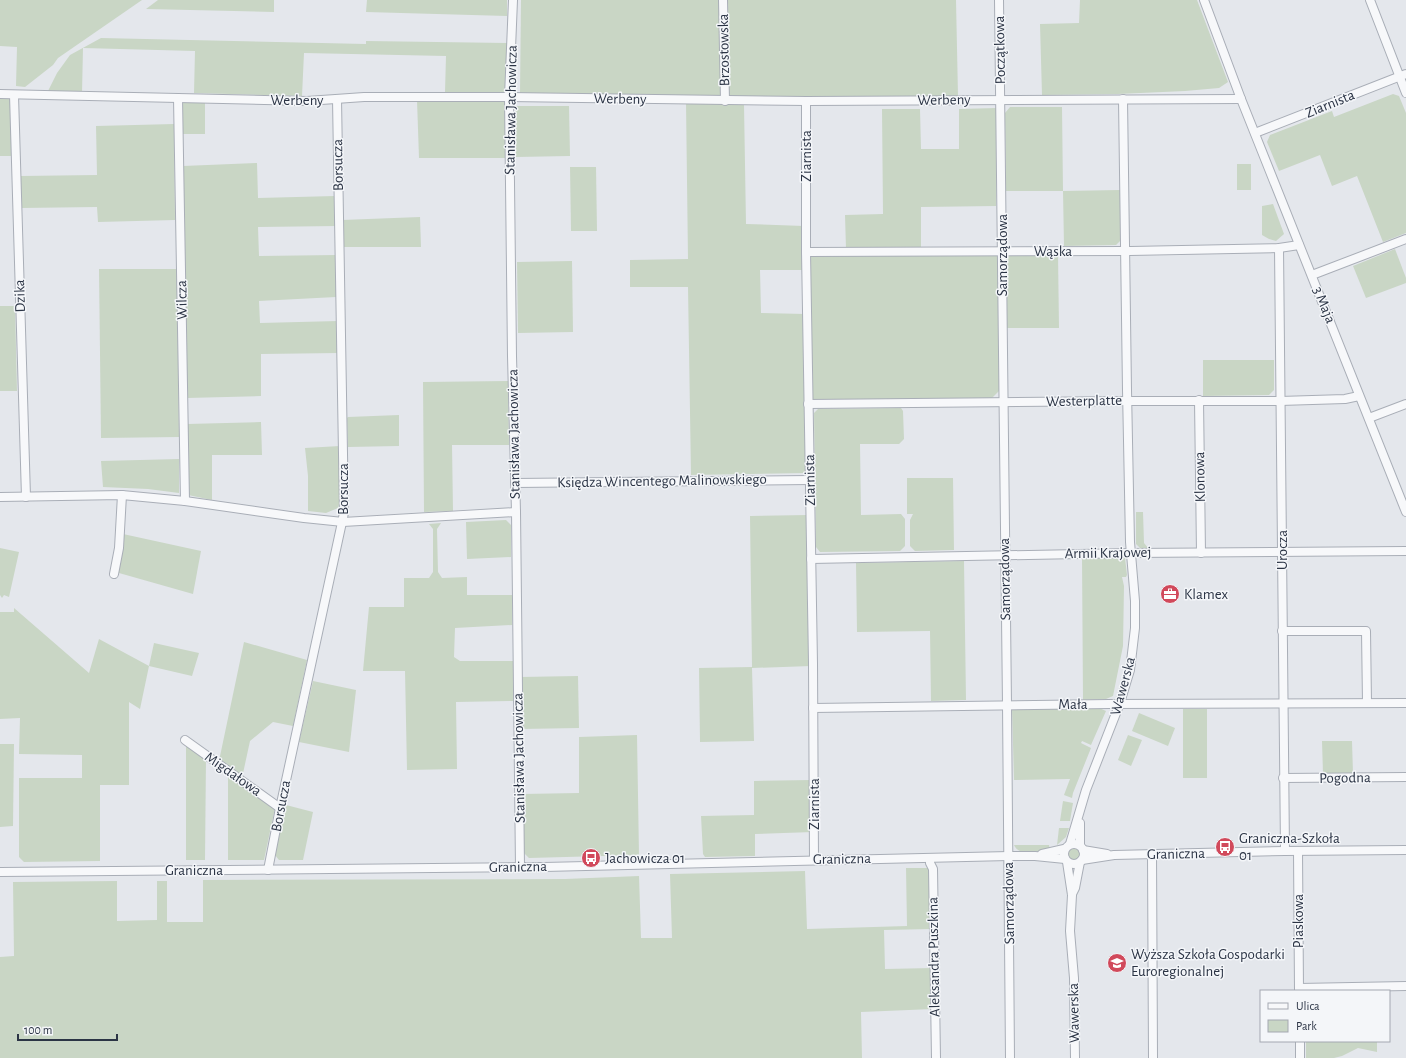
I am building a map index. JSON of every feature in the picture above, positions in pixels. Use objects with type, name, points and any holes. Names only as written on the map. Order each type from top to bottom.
[{"type":"street","name":"Stanisława Jachowicza","points":[[513,0],[509,97],[520,867]]},
{"type":"street","name":"Brzostowska","points":[[722,0],[725,101]]},
{"type":"street","name":"Początkowa","points":[[999,0],[1000,100]]},
{"type":"street","name":"3 Maja","points":[[1204,0],[1241,98],[1406,512]]},
{"type":"street","points":[[1370,0],[1403,75],[1406,94]]},
{"type":"street","name":"Ziarnista","points":[[1255,133],[1403,75]]},
{"type":"street","name":"Werbeny","points":[[0,94],[306,101],[378,97],[509,97],[725,101],[1241,98]]},
{"type":"street","name":"Dzika","points":[[14,95],[26,497]]},
{"type":"street","name":"Wilcza","points":[[178,98],[185,501]]},
{"type":"street","name":"Borsucza","points":[[268,870],[344,513],[337,99]]},
{"type":"street","name":"Wawerska","points":[[1067,846],[1080,814],[1086,790],[1120,704],[1130,670],[1135,628],[1135,601],[1131,553],[1127,401],[1123,99]]},
{"type":"street","name":"Samorządowa","points":[[1000,100],[1010,1058]]},
{"type":"street","name":"Ziarnista","points":[[806,101],[806,252],[814,860]]},
{"type":"street","points":[[1312,275],[1406,240]]},
{"type":"street","name":"Wąska","points":[[806,252],[1126,251],[1279,248],[1300,245]]},
{"type":"street","name":"Urocza","points":[[1279,248],[1282,704],[1285,851]]},
{"type":"street","name":"Westerplatte","points":[[808,404],[1280,400],[1344,399],[1360,396]]},
{"type":"street","name":"Klonowa","points":[[1199,400],[1201,553]]},
{"type":"street","points":[[1368,418],[1406,404]]},
{"type":"street","name":"Księdza Wincentego Malinowskiego","points":[[515,483],[810,480]]},
{"type":"street","points":[[114,574],[119,548],[122,495]]},
{"type":"street","points":[[0,497],[122,495],[185,501],[343,522],[516,512]]},
{"type":"street","name":"Armii Krajowej","points":[[811,559],[1131,553],[1406,551]]},
{"type":"street","points":[[1282,631],[1366,631],[1367,703]]},
{"type":"street","name":"Mała","points":[[813,708],[1007,704],[1406,703]]},
{"type":"street","name":"Migdałowa","points":[[185,740],[280,808]]},
{"type":"street","name":"Pogodna","points":[[1283,778],[1406,777]]},
{"type":"street","name":"Wawerska","points":[[1080,814],[1082,847]]},
{"type":"street","points":[[1075,843],[1082,847],[1084,857],[1081,861],[1073,864],[1066,860],[1063,856],[1067,846],[1075,843]]},
{"type":"street","name":"Graniczna","points":[[1035,856],[1067,846]]},
{"type":"street","name":"Graniczna","points":[[1082,847],[1114,855]]},
{"type":"street","name":"Graniczna","points":[[1081,861],[1114,855],[1406,850]]},
{"type":"street","name":"Piaskowa","points":[[1298,851],[1299,989]]},
{"type":"street","points":[[1152,854],[1153,1058]]},
{"type":"street","name":"Graniczna","points":[[0,872],[520,867],[1008,856],[1035,856],[1066,860]]},
{"type":"street","name":"Aleksandra Puszkina","points":[[930,858],[930,863],[933,869],[936,1058]]},
{"type":"street","name":"Wawerska","points":[[1066,860],[1072,895],[1070,931],[1074,978],[1075,1058]]},
{"type":"street","name":"Wawerska","points":[[1072,895],[1081,861]]},
{"type":"street","points":[[1299,989],[1406,986]]},
{"type":"street","points":[[1300,1042],[1300,1058]]},
{"type":"green space","points":[[0,0],[142,0],[58,58],[53,65],[25,87],[16,86],[17,47],[0,46]]},
{"type":"green space","points":[[158,0],[274,0],[274,12],[146,9]]},
{"type":"green space","points":[[367,0],[507,0],[507,16],[366,12]]},
{"type":"green space","points":[[521,0],[719,0],[721,97],[520,93]]},
{"type":"green space","points":[[728,0],[956,0],[958,96],[729,98]]},
{"type":"green space","points":[[1080,0],[1197,0],[1228,82],[1219,88],[1185,91],[1042,95],[1040,24],[1079,23]]},
{"type":"green space","points":[[101,38],[366,44],[366,41],[507,43],[506,92],[445,92],[446,56],[304,53],[302,96],[194,93],[195,51],[83,48],[82,93],[48,91],[57,73],[70,55]]},
{"type":"green space","points":[[1393,94],[1399,96],[1406,113],[1406,233],[1383,242],[1357,176],[1332,186],[1320,155],[1279,171],[1267,142],[1270,135],[1332,111],[1334,117]]},
{"type":"green space","points":[[0,97],[11,97],[12,156],[0,156]]},
{"type":"green space","points":[[505,99],[505,158],[419,158],[417,100]]},
{"type":"green space","points":[[686,102],[744,105],[746,224],[804,226],[804,270],[760,270],[761,313],[805,314],[807,473],[691,475],[688,287],[630,287],[630,260],[688,259]]},
{"type":"green space","points":[[180,103],[205,103],[205,134],[181,134]]},
{"type":"green space","points":[[515,106],[569,106],[570,156],[516,157]]},
{"type":"green space","points":[[1010,107],[1062,107],[1063,191],[1006,191],[1005,113]]},
{"type":"green space","points":[[997,108],[996,206],[921,207],[921,247],[846,249],[845,215],[883,214],[882,109],[920,109],[921,149],[959,149],[959,109]]},
{"type":"green space","points":[[174,124],[175,220],[98,222],[97,207],[21,208],[21,176],[97,175],[96,126]]},
{"type":"green space","points":[[257,163],[258,198],[335,196],[337,226],[258,227],[259,256],[336,255],[336,297],[259,301],[260,323],[338,321],[339,353],[261,354],[261,396],[187,398],[183,166]]},
{"type":"green space","points":[[1237,164],[1251,164],[1251,190],[1237,190]]},
{"type":"green space","points":[[570,167],[596,167],[597,231],[571,231]]},
{"type":"green space","points":[[1120,190],[1121,240],[1116,245],[1064,246],[1063,191]]},
{"type":"green space","points":[[1273,204],[1284,234],[1276,241],[1262,235],[1262,206]]},
{"type":"green space","points":[[420,217],[421,247],[342,247],[342,220]]},
{"type":"green space","points":[[1395,249],[1406,278],[1406,283],[1366,298],[1353,266]]},
{"type":"green space","points":[[998,254],[999,391],[991,399],[810,401],[809,256]]},
{"type":"green space","points":[[1006,254],[1058,254],[1059,328],[1007,328]]},
{"type":"green space","points":[[572,261],[573,332],[518,333],[517,262]]},
{"type":"green space","points":[[99,269],[177,269],[179,437],[101,438]]},
{"type":"green space","points":[[0,306],[15,306],[17,391],[0,391]]},
{"type":"green space","points":[[1203,360],[1274,360],[1274,390],[1269,395],[1203,396]]},
{"type":"green space","points":[[508,381],[509,445],[452,445],[453,511],[424,512],[423,382]]},
{"type":"green space","points":[[901,408],[903,411],[904,439],[899,444],[860,444],[861,515],[901,514],[905,519],[905,546],[900,551],[820,552],[816,547],[814,413],[818,409]]},
{"type":"green space","points":[[399,415],[399,446],[348,447],[348,417]]},
{"type":"green space","points":[[261,422],[262,455],[212,455],[212,500],[188,495],[187,424]]},
{"type":"green space","points":[[340,446],[341,499],[338,508],[326,513],[308,511],[308,476],[305,448]]},
{"type":"green space","points":[[179,459],[179,493],[148,489],[103,487],[101,461]]},
{"type":"green space","points":[[907,478],[953,478],[954,550],[915,551],[910,546],[910,520],[913,514],[907,514]]},
{"type":"green space","points":[[1136,512],[1143,512],[1144,543],[1149,549],[1140,548],[1136,544]]},
{"type":"green space","points":[[808,515],[811,666],[752,668],[754,741],[700,742],[699,668],[752,667],[750,516]]},
{"type":"green space","points":[[506,520],[511,525],[511,557],[467,559],[466,522]]},
{"type":"green space","points":[[441,523],[437,529],[438,572],[442,578],[467,577],[467,595],[512,595],[512,625],[455,628],[454,657],[460,661],[513,661],[513,701],[456,702],[457,769],[407,770],[405,671],[363,671],[369,607],[404,607],[404,578],[429,578],[433,572],[433,529],[429,524]]},
{"type":"green space","points":[[123,534],[201,551],[193,594],[119,573],[118,567]]},
{"type":"green space","points":[[0,548],[19,552],[9,597],[4,595],[2,598],[0,595]]},
{"type":"green space","points":[[1082,557],[1125,558],[1127,575],[1126,577],[1122,577],[1124,586],[1123,646],[1113,696],[1106,699],[1083,700]]},
{"type":"green space","points":[[964,561],[966,700],[931,701],[930,631],[857,632],[856,563]]},
{"type":"green space","points":[[14,608],[89,673],[99,639],[149,666],[140,709],[129,702],[129,785],[100,785],[100,861],[24,862],[19,857],[19,778],[82,778],[82,755],[19,754],[20,718],[0,719],[0,612],[14,612]]},
{"type":"green space","points":[[244,642],[307,660],[293,726],[273,722],[250,741],[242,778],[219,761]]},
{"type":"green space","points":[[154,643],[199,653],[192,676],[149,666]]},
{"type":"green space","points":[[578,676],[579,728],[521,729],[520,677]]},
{"type":"green space","points":[[313,681],[356,690],[349,752],[299,742]]},
{"type":"green space","points":[[1012,707],[1097,707],[1106,711],[1091,745],[1082,741],[1081,743],[1091,748],[1072,798],[1064,795],[1070,779],[1014,780]]},
{"type":"green space","points":[[1183,709],[1207,709],[1207,778],[1183,778]]},
{"type":"green space","points":[[1139,713],[1175,728],[1168,746],[1132,731]]},
{"type":"green space","points":[[637,735],[639,855],[529,858],[522,851],[522,794],[579,793],[579,737]]},
{"type":"green space","points":[[1128,735],[1142,740],[1131,766],[1118,760]]},
{"type":"green space","points":[[1322,741],[1352,741],[1353,774],[1323,774]]},
{"type":"green space","points":[[0,744],[14,744],[13,826],[0,827]]},
{"type":"green space","points":[[186,744],[206,758],[205,860],[186,860]]},
{"type":"green space","points":[[228,774],[275,808],[264,860],[228,860]]},
{"type":"green space","points":[[812,780],[813,832],[755,834],[755,856],[705,857],[703,854],[701,816],[754,815],[754,781]]},
{"type":"green space","points":[[1063,801],[1073,803],[1070,821],[1060,821]]},
{"type":"green space","points":[[286,805],[313,812],[303,860],[279,860],[275,855]]},
{"type":"green space","points":[[1059,828],[1069,828],[1066,837],[1057,845]]},
{"type":"green space","points":[[1014,845],[1049,845],[1050,850],[1025,852],[1020,851]]},
{"type":"green space","points":[[1070,847],[1076,847],[1080,851],[1080,857],[1076,861],[1070,861],[1066,857],[1066,851]]},
{"type":"green space","points":[[906,868],[932,868],[932,929],[884,930],[885,969],[933,968],[933,1009],[861,1012],[862,1058],[0,1058],[0,957],[14,956],[13,882],[117,881],[117,921],[157,920],[157,881],[167,881],[167,922],[203,922],[203,880],[565,879],[639,876],[641,938],[672,938],[670,874],[805,871],[807,929],[907,926]]},
{"type":"green space","points":[[1306,1042],[1377,1042],[1377,1052],[1358,1048],[1342,1056],[1334,1058],[1306,1058]]},
{"type":"place","name":"Klamex","points":[[1170,594]]},
{"type":"place","name":"Graniczna-Szkoła 01","points":[[1225,847]]},
{"type":"place","name":"Jachowicza 01","points":[[591,858]]},
{"type":"place","name":"Wyższa Szkoła Gospodarki Euroregionalnej","points":[[1117,963]]}]
